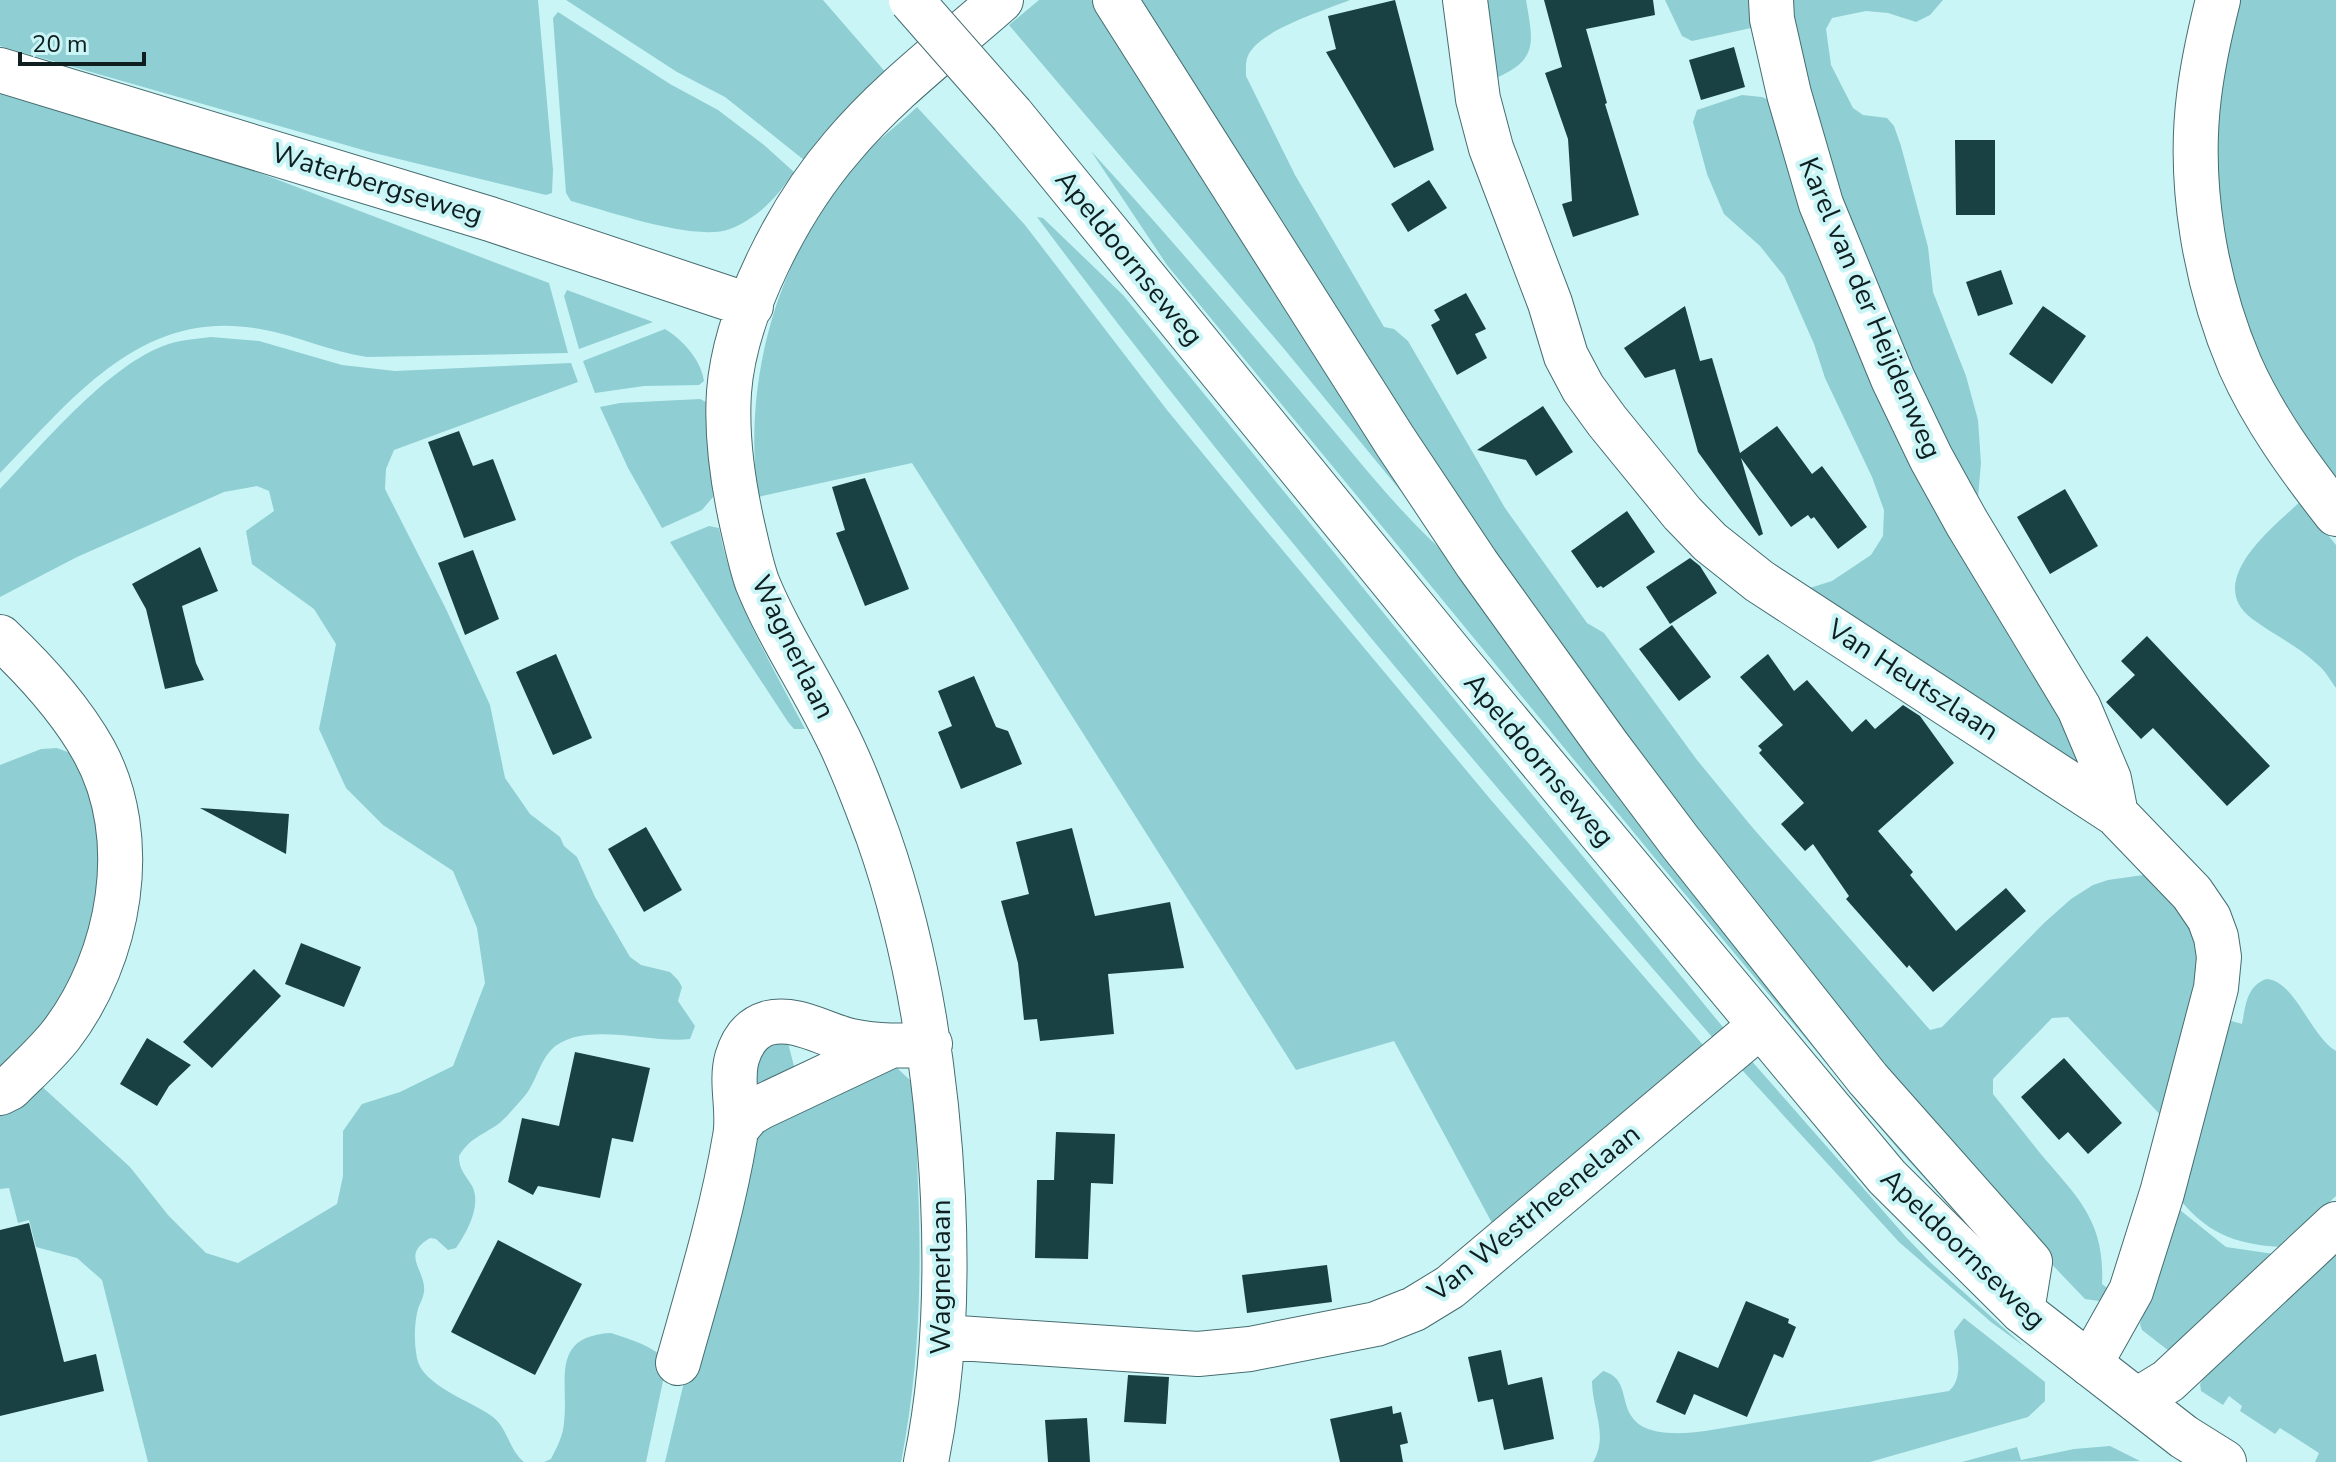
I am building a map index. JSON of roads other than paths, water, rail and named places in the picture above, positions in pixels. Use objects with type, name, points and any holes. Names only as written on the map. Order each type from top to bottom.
[{"type":"street","name":"Apeldoornseweg","points":[[911,0],[1012,115],[1434,632],[1887,1177],[2022,1311],[2184,1437],[2224,1462]]},
{"type":"street","name":"Wagnerlaan","points":[[926,1462],[936,1414],[944,1337],[946,1265],[940,1135],[909,1045],[909,941],[879,838],[836,732],[781,633],[756,579],[734,487],[729,390],[751,306],[790,216],[842,147],[872,114],[1001,0]]},
{"type":"street","name":"Apeldoornseweg","points":[[1115,0],[1395,441],[1477,564],[1599,734],[1858,1066],[2030,1262],[2022,1311]]},
{"type":"street","name":"Van Heutszlaan","points":[[1465,0],[1478,99],[1491,148],[1550,303],[1566,356],[1583,388],[1607,421],[1682,513],[1710,542],[1759,581],[2116,814],[2192,893],[2209,918],[2219,957],[2216,988],[2154,1221],[2131,1291],[2090,1364]]},
{"type":"street","name":"Karel van der Heijdenweg","points":[[1771,0],[1772,19],[1789,94],[1821,204],[1893,379],[1967,523],[2079,708],[2109,779],[2116,814]]},
{"type":"street","points":[[2218,0],[2203,65],[2196,146],[2200,208],[2210,268],[2246,375],[2271,422],[2336,514]]},
{"type":"street","name":"Waterbergseweg","points":[[0,70],[490,219],[751,306]]},
{"type":"street","points":[[0,637],[18,653],[60,703],[93,750],[114,807],[119,862],[114,918],[89,988],[60,1035],[27,1071],[0,1093]]},
{"type":"street","points":[[678,1363],[716,1231],[737,1128],[736,1061],[748,1035],[757,1027],[781,1022],[848,1041],[909,1045]]},
{"type":"street","points":[[792,1023],[808,1085]]},
{"type":"street","name":"Van Westrheenelaan","points":[[944,1337],[1198,1354],[1250,1349],[1376,1324],[1450,1287],[1760,1026]]},
{"type":"street","points":[[737,1128],[749,1114],[808,1085],[909,1045]]},
{"type":"street","points":[[2137,1400],[2168,1381],[2336,1224]]}]
